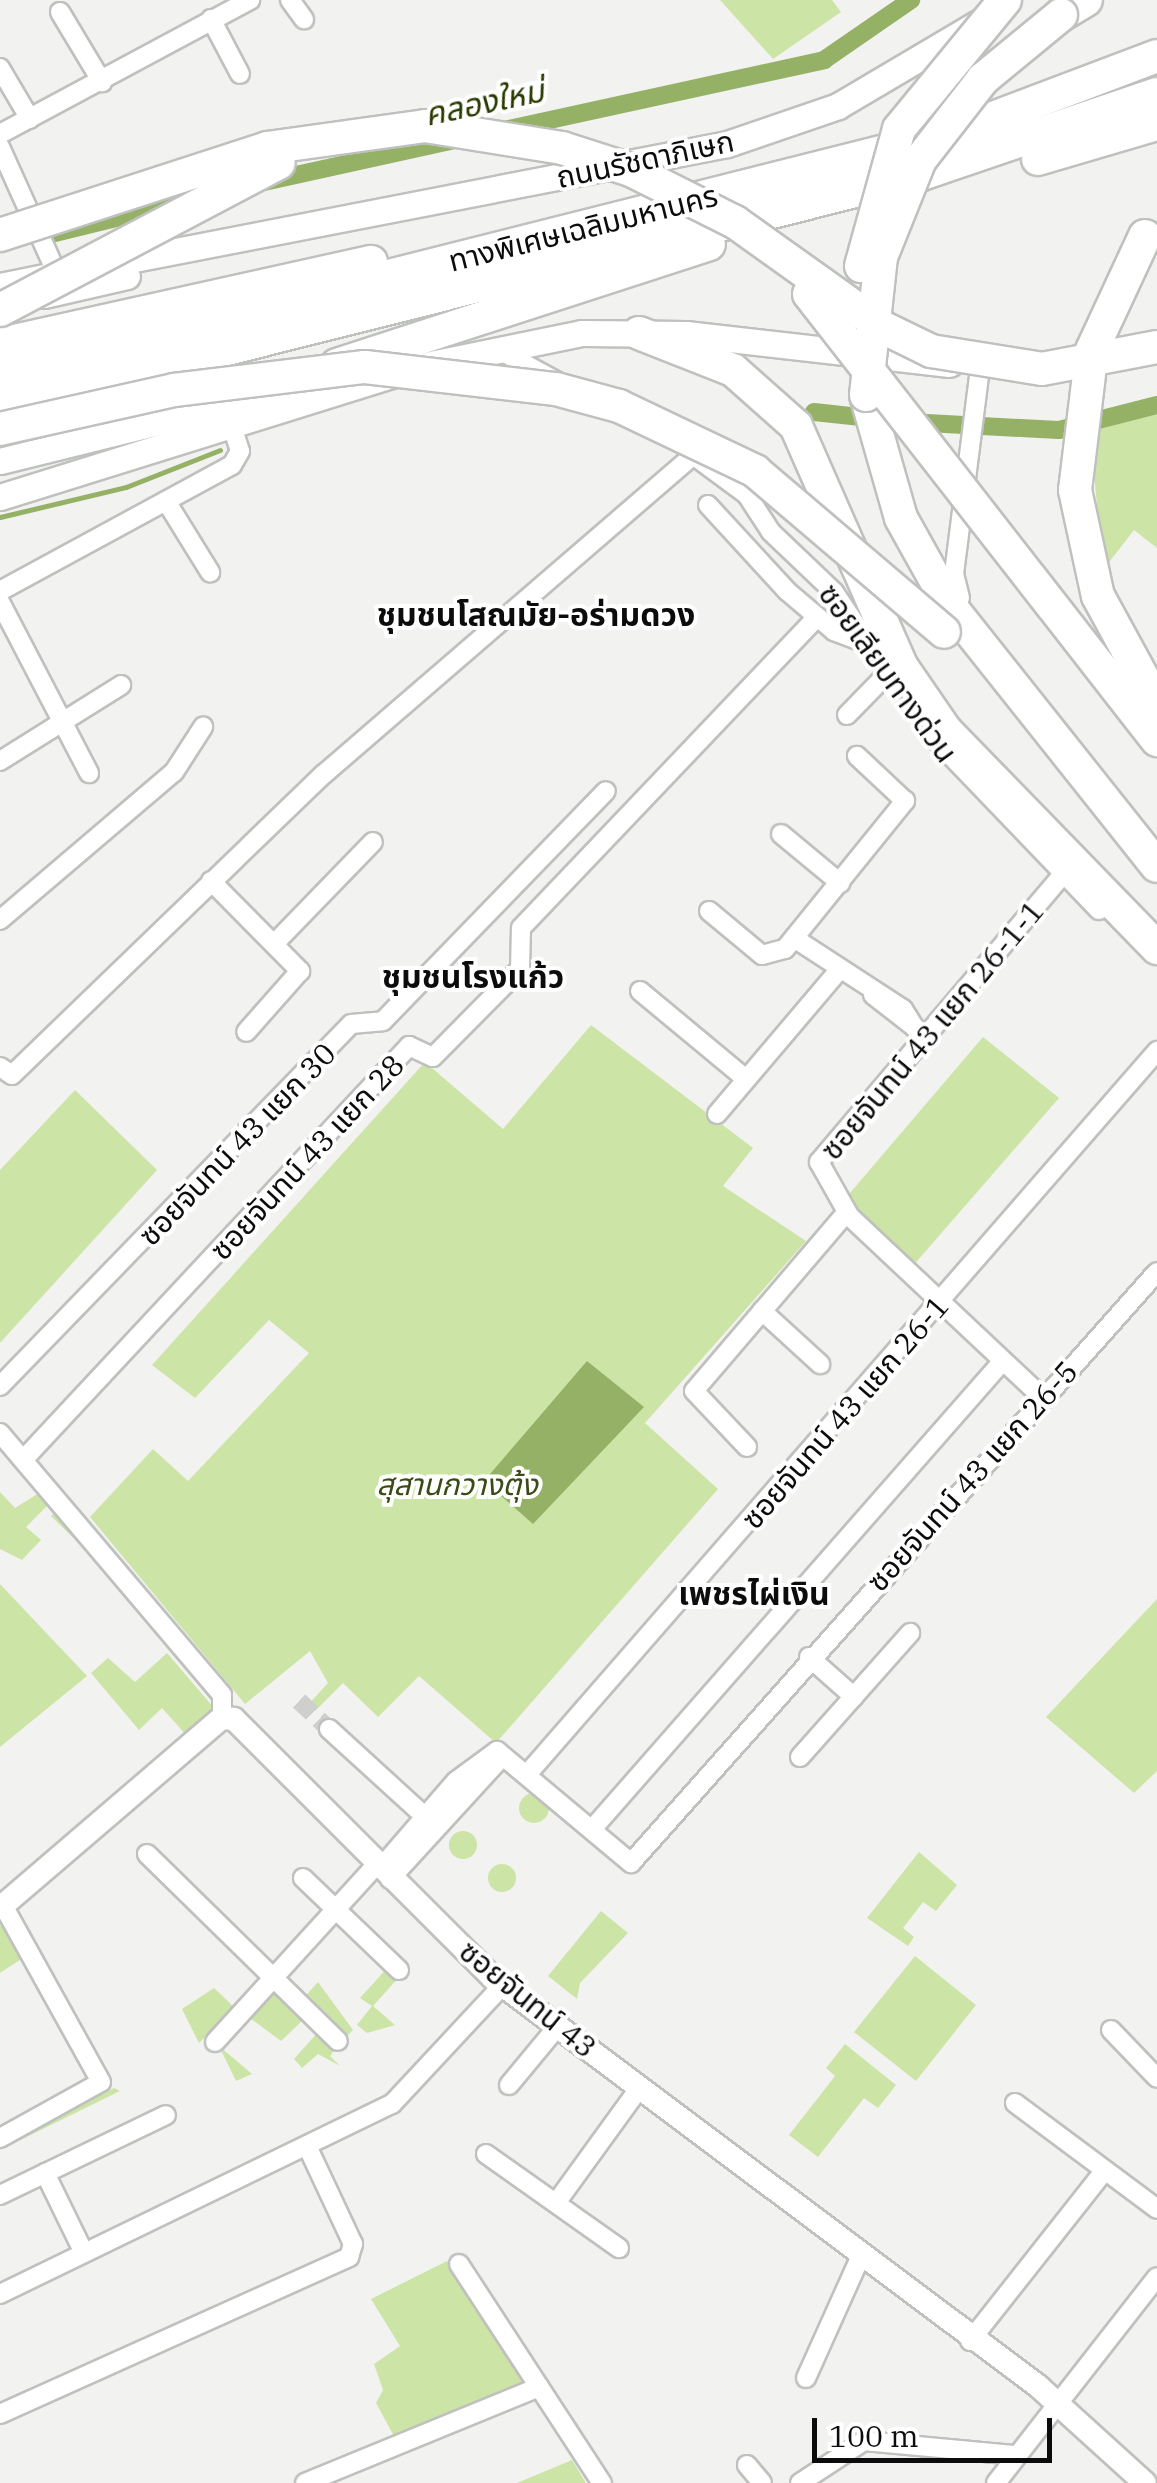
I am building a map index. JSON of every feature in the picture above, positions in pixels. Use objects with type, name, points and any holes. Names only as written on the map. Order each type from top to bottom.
[{"type":"highway","points":[[981,0],[900,129],[862,255],[866,395],[901,518],[941,591],[1157,866]]},
{"type":"highway","points":[[900,129],[1005,0]]},
{"type":"highway","points":[[866,395],[881,258],[920,160],[983,78],[1086,0]]},
{"type":"highway","name":"ทางพิเศษเฉลิมมหานคร","points":[[2,403],[455,260],[948,135],[1157,56]]},
{"type":"highway","name":"ทางพิเศษเฉลิมมหานคร","points":[[2,403],[920,175],[1157,94]]},
{"type":"highway","points":[[920,175],[1059,155],[1157,124]]},
{"type":"highway","points":[[0,235],[213,162],[335,133],[425,126],[500,136],[611,162],[679,194],[932,351],[1042,369],[1157,348]]},
{"type":"highway","points":[[0,307],[266,167],[366,140],[500,136]]},
{"type":"highway","points":[[679,194],[782,269],[858,346],[1157,740]]},
{"type":"highway","points":[[293,389],[304,374],[645,267],[824,198]]},
{"type":"highway","points":[[1153,228],[1092,350],[1075,490],[1098,596],[1157,704]]},
{"type":"highway","points":[[0,344],[226,288],[381,260],[455,260]]},
{"type":"highway","points":[[639,333],[733,370],[796,426],[902,666],[946,731],[1157,948]]},
{"type":"highway","points":[[2,403],[174,390],[365,366],[494,378],[618,406],[755,471],[819,516],[944,632],[1100,810],[1124,825]]},
{"type":"main road","name":"ถนนรัชดาภิเษก","points":[[0,286],[728,144],[838,106],[1018,0]]},
{"type":"main road","name":"ถนนรัชดาภิเษก","points":[[0,307],[244,238]]},
{"type":"main road","points":[[6,471],[293,389],[498,349],[639,333],[980,367],[1157,348]]},
{"type":"main road","points":[[0,497],[420,366]]},
{"type":"main road","points":[[6,471],[174,443]]},
{"type":"street","points":[[0,134],[102,82],[220,10],[250,0]]},
{"type":"street","points":[[290,0],[304,19]]},
{"type":"street","points":[[220,10],[240,74]]},
{"type":"street","points":[[60,12],[102,82]]},
{"type":"street","points":[[0,68],[30,119]]},
{"type":"street","points":[[0,147],[57,274]]},
{"type":"street","name":"ซอยเลียบทางด่วน","points":[[498,349],[694,456],[747,495],[868,644],[950,761],[1157,966]]},
{"type":"street","points":[[980,367],[954,588],[1103,774]]},
{"type":"street","points":[[0,592],[234,463],[232,426]]},
{"type":"street","points":[[0,1067],[12,1075],[211,880],[470,642],[694,456]]},
{"type":"street","points":[[166,501],[210,572]]},
{"type":"street","points":[[708,505],[818,617],[868,644]]},
{"type":"street","points":[[0,602],[90,773]]},
{"type":"street","name":"ซอยจันทน์ 43 แยก 28","points":[[23,1460],[408,1046],[433,1057],[520,969],[520,928],[818,617]]},
{"type":"street","points":[[848,715],[888,673]]},
{"type":"street","points":[[0,762],[121,685]]},
{"type":"street","points":[[0,920],[174,772],[203,727]]},
{"type":"street","points":[[709,910],[762,955],[794,938],[905,801],[857,756]]},
{"type":"street","name":"ซอยจันทน์ 43 แยก 30","points":[[0,1386],[351,1024],[383,1021],[606,790]]},
{"type":"street","points":[[782,834],[840,883]]},
{"type":"street","points":[[274,944],[374,842]]},
{"type":"street","name":"ซอยจันทน์ 43 แยก 26-1-1","points":[[1043,1398],[938,1304],[847,1212],[819,1162],[919,1030],[1062,875]]},
{"type":"street","points":[[211,880],[274,944],[300,980],[246,1032]]},
{"type":"street","points":[[794,938],[919,1030]]},
{"type":"street","points":[[717,1114],[838,970]]},
{"type":"street","points":[[640,991],[746,1079]]},
{"type":"street","name":"ซอยจันทน์ 43 แยก 26-1","points":[[525,1767],[938,1304],[1157,1051]]},
{"type":"street","points":[[747,1446],[694,1391],[847,1212]]},
{"type":"street","name":"ซอยจันทน์ 43 แยก 26-5","points":[[594,1827],[631,1863],[808,1657],[1157,1272]]},
{"type":"street","points":[[762,1311],[820,1364]]},
{"type":"street","points":[[215,2042],[335,1908],[382,1871],[449,1799],[492,1762],[525,1767],[594,1827],[1002,1362]]},
{"type":"street","points":[[0,2138],[102,2082],[2,1906],[222,1718],[222,1695],[2,1439]]},
{"type":"street","points":[[800,1757],[910,1634]]},
{"type":"street","points":[[808,1657],[854,1696]]},
{"type":"street","name":"ซอยจันทน์ 43","points":[[222,1718],[246,1727],[382,1871],[503,1985],[970,2341],[1058,2402],[1145,2483]]},
{"type":"street","points":[[329,1730],[430,1821]]},
{"type":"street","points":[[147,1854],[338,2040]]},
{"type":"street","points":[[303,1878],[399,1970]]},
{"type":"street","points":[[0,2294],[392,2104],[503,1985]]},
{"type":"street","points":[[509,2085],[558,2026]]},
{"type":"street","points":[[1111,2030],[1157,2078]]},
{"type":"street","points":[[556,2203],[640,2087]]},
{"type":"street","points":[[1015,2103],[1157,2209]]},
{"type":"street","points":[[0,2194],[166,2114]]},
{"type":"street","points":[[0,2414],[349,2257],[353,2244],[308,2146]]},
{"type":"street","points":[[486,2154],[619,2248]]},
{"type":"street","points":[[45,2173],[84,2253]]},
{"type":"street","points":[[970,2341],[1101,2175]]},
{"type":"street","points":[[806,2378],[815,2342],[860,2258]]},
{"type":"street","points":[[459,2264],[602,2483]]},
{"type":"street","points":[[996,2483],[1157,2276]]},
{"type":"street","points":[[305,2483],[539,2388]]},
{"type":"street","points":[[800,2483],[864,2441],[1016,2455]]},
{"type":"street","points":[[747,2465],[762,2483]]},
{"type":"green space","points":[[720,0],[832,0],[841,12],[773,59]]},
{"type":"green space","points":[[1157,414],[1157,548],[1134,530],[1103,570],[1090,430]]},
{"type":"green space","name":"สุสานกวางตุ้ง","points":[[591,1025],[753,1148],[723,1186],[806,1241],[645,1423],[718,1489],[496,1743],[419,1676],[378,1717],[343,1683],[315,1711],[308,1705],[328,1683],[310,1651],[245,1704],[90,1517],[153,1449],[188,1481],[309,1353],[269,1320],[195,1398],[152,1365],[425,1062],[503,1129]]},
{"type":"green space","points":[[983,1037],[1059,1098],[911,1268],[844,1200]]},
{"type":"green space","points":[[75,1090],[157,1170],[0,1343],[0,1170]]},
{"type":"green space","points":[[0,1492],[15,1508],[39,1493],[49,1504],[26,1527],[41,1540],[22,1560],[0,1549]]},
{"type":"green space","points":[[55,1512],[100,1564],[51,1516]]},
{"type":"green space","points":[[0,1584],[87,1676],[0,1747]]},
{"type":"green space","points":[[1157,1599],[1157,1771],[1134,1793],[1046,1717]]},
{"type":"green space","points":[[167,1653],[214,1708],[188,1737],[162,1708],[139,1730],[91,1673],[108,1658],[135,1682]]},
{"type":"green space","points":[[534,1793],[544,1798],[549,1808],[544,1818],[534,1823],[524,1818],[519,1808],[524,1798]]},
{"type":"green space","points":[[463,1831],[473,1835],[477,1845],[473,1855],[463,1859],[453,1855],[449,1845],[453,1835]]},
{"type":"green space","points":[[919,1852],[957,1885],[936,1911],[923,1902],[903,1928],[914,1937],[908,1946],[867,1918]]},
{"type":"green space","points":[[502,1864],[512,1868],[516,1878],[512,1888],[502,1892],[492,1888],[488,1878],[492,1868]]},
{"type":"green space","points":[[601,1911],[628,1933],[580,1983],[577,1999],[548,1976]]},
{"type":"green space","points":[[4,1923],[26,1956],[0,1973],[0,1926]]},
{"type":"green space","points":[[915,1956],[976,2005],[916,2081],[854,2032]]},
{"type":"green space","points":[[389,1966],[400,1976],[373,2006],[395,2025],[367,2033],[357,2025],[372,2006],[360,1998]]},
{"type":"green space","points":[[318,1982],[353,2030],[343,2040],[301,2001]]},
{"type":"green space","points":[[270,1987],[305,2018],[281,2041],[246,2015]]},
{"type":"green space","points":[[214,1988],[234,2007],[199,2043],[182,2009]]},
{"type":"green space","points":[[319,2031],[337,2047],[330,2056],[340,2066],[318,2054],[302,2068],[294,2059]]},
{"type":"green space","points":[[845,2044],[896,2085],[878,2108],[864,2098],[818,2157],[789,2135],[835,2076],[826,2068]]},
{"type":"green space","points":[[219,2046],[252,2074],[236,2081]]},
{"type":"green space","points":[[114,2088],[120,2091],[0,2150],[0,2145]]},
{"type":"green space","points":[[447,2261],[523,2383],[395,2438],[376,2403],[383,2390],[374,2364],[400,2346],[371,2299]]},
{"type":"green space","points":[[572,2460],[586,2483],[517,2483]]},
{"type":"shaded area","points":[[587,1361],[644,1407],[533,1524],[484,1481]]},
{"type":"waterway","name":"คลองใหม่","points":[[504,130],[824,60],[911,0]]},
{"type":"waterway","name":"คลองใหม่","points":[[264,182],[459,139]]},
{"type":"waterway","name":"คลองใหม่","points":[[55,233],[181,202]]},
{"type":"waterway","points":[[909,422],[1059,430],[1157,405]]},
{"type":"waterway","points":[[814,412],[878,419]]},
{"type":"waterway","points":[[0,517],[126,487],[220,450]]},
{"type":"tunnel","points":[[299,1701],[329,1729]]},
{"type":"district","name":"ชุมชนโสณมัย-อร่ามดวง","points":[[536,614]]},
{"type":"district","name":"ชุมชนโรงแก้ว","points":[[473,976]]},
{"type":"district","name":"เพชรไผ่เงิน","points":[[754,1593]]}]
